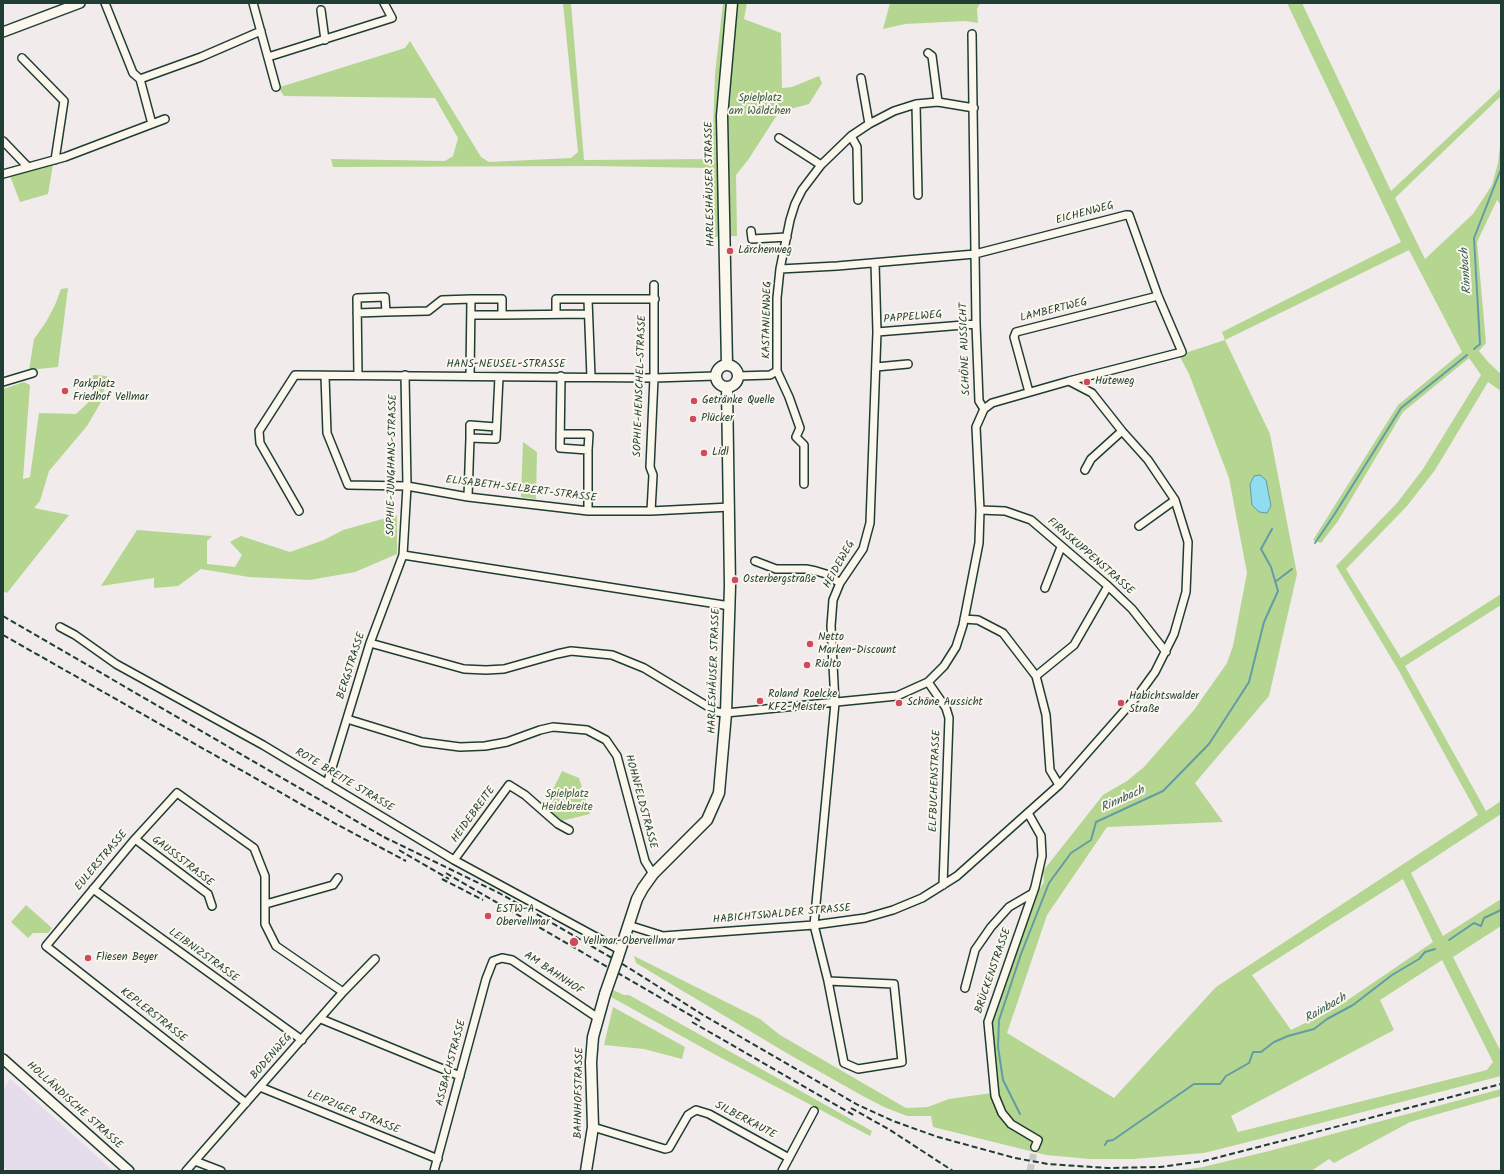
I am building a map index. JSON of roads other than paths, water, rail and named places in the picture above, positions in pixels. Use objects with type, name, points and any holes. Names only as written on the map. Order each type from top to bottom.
[{"type":"main road","name":"HARLESHÄUSER STRASSE","points":[[729,365],[722,116],[732,3]]},
{"type":"main road","points":[[729,365],[735,368],[738,376],[735,384],[728,387],[720,384],[716,376],[719,369],[729,365]]},
{"type":"main road","name":"HARLESHÄUSER STRASSE","points":[[628,925],[637,899],[653,874],[707,820],[719,793],[726,713],[730,606],[728,387]]},
{"type":"main road","name":"BAHNHOFSTRASSE","points":[[586,1171],[593,1127],[591,1062],[593,1037],[605,994],[628,925]]},
{"type":"street","points":[[3,32],[80,3]]},
{"type":"street","points":[[105,3],[133,73],[140,79],[152,124]]},
{"type":"street","points":[[253,3],[276,87]]},
{"type":"street","points":[[268,57],[392,18],[384,3]]},
{"type":"street","points":[[321,10],[325,40]]},
{"type":"street","points":[[140,79],[201,57],[261,31]]},
{"type":"street","name":"SCHÖNE AUSSICHT","points":[[972,34],[976,324],[979,400],[984,409]]},
{"type":"street","points":[[928,53],[932,56],[938,102]]},
{"type":"street","points":[[22,58],[64,101],[55,160]]},
{"type":"street","points":[[861,78],[869,124]]},
{"type":"street","name":"KASTANIENWEG","points":[[804,484],[804,446],[796,438],[800,428],[789,397],[777,371],[777,298],[780,269],[795,204],[802,190],[821,165],[851,136],[869,124],[894,111],[916,104],[938,102],[974,108]]},
{"type":"street","points":[[916,104],[918,195]]},
{"type":"street","points":[[3,174],[65,157],[165,120]]},
{"type":"street","points":[[851,136],[857,147],[858,200]]},
{"type":"street","points":[[779,138],[821,165]]},
{"type":"street","points":[[3,141],[28,167]]},
{"type":"street","name":"EICHENWEG","points":[[975,254],[1126,214],[1131,218],[1158,296],[1182,352],[1069,382]]},
{"type":"street","points":[[751,231],[752,239],[787,238]]},
{"type":"street","points":[[876,263],[975,254]]},
{"type":"street","name":"KASTANIENWEG","points":[[780,269],[876,263]]},
{"type":"street","name":"HEIDEWEG","points":[[828,981],[894,984],[902,1062],[858,1069],[844,1063],[828,981],[814,925],[836,703],[831,626],[833,600],[840,583],[863,549],[870,524],[877,332],[876,263]]},
{"type":"street","name":"SOPHIE-HENSCHEL-STRASSE","points":[[651,511],[653,475],[650,467],[654,378],[654,285]]},
{"type":"street","name":"LAMBERTWEG","points":[[1029,392],[1014,337],[1016,332],[1158,296]]},
{"type":"street","points":[[358,376],[357,298],[385,298],[386,312]]},
{"type":"street","points":[[470,376],[471,299]]},
{"type":"street","points":[[357,313],[428,312],[442,300],[502,299],[502,314]]},
{"type":"street","points":[[556,314],[556,299],[654,299]]},
{"type":"street","points":[[588,300],[587,314],[591,376]]},
{"type":"street","points":[[471,315],[587,314]]},
{"type":"street","name":"PAPPELWEG","points":[[877,332],[976,324]]},
{"type":"street","points":[[876,368],[908,364]]},
{"type":"street","name":"KASTANIENWEG","points":[[738,376],[770,375],[777,371]]},
{"type":"street","points":[[3,382],[33,374]]},
{"type":"street","name":"HANS-NEUSEL-STRASSE","points":[[299,511],[260,442],[259,431],[295,375],[499,377],[591,376],[654,378],[716,376]]},
{"type":"street","name":"SOPHIE-JUNGHANS-STRASSE","points":[[403,555],[407,486],[405,375]]},
{"type":"street","name":"ELISABETH-SELBERT-STRASSE","points":[[325,376],[327,433],[348,485],[407,486],[468,497],[588,511],[651,511],[730,507]]},
{"type":"street","points":[[561,376],[560,448],[588,450]]},
{"type":"street","points":[[470,438],[496,439],[499,377]]},
{"type":"street","points":[[370,643],[464,669],[504,669],[557,654],[571,652],[612,655],[644,668],[717,712],[726,713],[896,696],[928,682],[944,666],[956,647],[964,619],[979,543],[980,510],[976,427],[984,409],[992,403],[1069,382]]},
{"type":"street","name":"HABICHTSWALDER STRASSE","points":[[628,925],[663,936],[814,925],[865,918],[893,910],[922,898],[957,876],[1059,785],[1139,694],[1166,652],[1174,634],[1186,592],[1188,542],[1175,500],[1148,460],[1122,431],[1092,393],[1069,382]]},
{"type":"street","points":[[468,497],[470,425],[496,427]]},
{"type":"street","points":[[1085,470],[1091,459],[1122,431]]},
{"type":"street","points":[[560,434],[588,434],[588,511]]},
{"type":"street","points":[[1139,526],[1175,500]]},
{"type":"street","name":"FIRNSKUPPENSTRASSE","points":[[980,510],[1005,511],[1031,520],[1108,586],[1132,609],[1166,652]]},
{"type":"street","points":[[1045,588],[1061,547]]},
{"type":"street","points":[[403,555],[730,606]]},
{"type":"street","name":"BERGSTRASSE","points":[[327,784],[370,643],[403,555]]},
{"type":"street","points":[[755,561],[776,569],[806,569],[816,571],[826,574],[840,583]]},
{"type":"street","points":[[1036,676],[1074,645],[1108,586]]},
{"type":"street","points":[[964,619],[978,620],[1003,633],[1036,676],[1046,716],[1050,770],[1059,785]]},
{"type":"street","name":"ROTE BREITE STRASSE","points":[[60,627],[75,635],[116,664],[263,745],[454,860],[619,954]]},
{"type":"street","name":"ELFBUCHENSTRASSE","points":[[928,682],[946,708],[949,718],[943,885]]},
{"type":"street","name":"HOHNFELDSTRASSE","points":[[347,719],[422,742],[460,747],[485,746],[507,742],[553,727],[587,730],[606,740],[617,756],[645,860],[653,874]]},
{"type":"street","name":"HEIDEBREITE","points":[[454,860],[509,785],[525,795],[558,824],[569,830]]},
{"type":"street","name":"EULERSTRASSE","points":[[46,946],[135,839],[177,793],[254,848],[265,876],[266,904]]},
{"type":"street","name":"BRÜCKENSTRASSE","points":[[1028,813],[1041,836],[1042,856],[1033,893],[988,1022],[995,1096],[1002,1113],[1012,1124],[1038,1140],[1035,1147]]},
{"type":"street","name":"GAUSSSTRASSE","points":[[135,839],[208,894],[212,906]]},
{"type":"street","points":[[338,878],[333,885],[266,904],[265,924],[276,946],[343,992]]},
{"type":"street","name":"LEIBNIZSTRASSE","points":[[93,889],[302,1040]]},
{"type":"street","points":[[965,988],[975,950],[991,927],[1009,907],[1033,893]]},
{"type":"street","name":"KEPLERSTRASSE","points":[[46,946],[246,1103]]},
{"type":"street","name":"AM BAHNHOF","points":[[493,961],[502,958],[512,960],[598,1018]]},
{"type":"street","name":"BODENWEG","points":[[186,1171],[321,1019],[343,992],[375,959]]},
{"type":"street","name":"ASSBACHSTRASSE","points":[[434,1171],[486,979],[493,961]]},
{"type":"street","points":[[321,1019],[460,1076]]},
{"type":"street","name":"HOLLÄNDISCHE STRASSE","points":[[3,1059],[124,1169]]},
{"type":"street","name":"LEIPZIGER STRASSE","points":[[260,1087],[438,1159]]},
{"type":"street","name":"SILBERKAUTE","points":[[593,1127],[665,1149],[669,1148],[688,1115],[696,1110],[709,1114],[789,1158]]},
{"type":"street","points":[[782,1171],[814,1111]]},
{"type":"street","points":[[195,1161],[221,1171]]},
{"type":"water","points":[[1260,475],[1266,480],[1271,506],[1267,513],[1259,512],[1252,505],[1250,484],[1254,476]]},
{"type":"waterway","name":"Rinnbach","points":[[1474,349],[1480,344],[1474,238],[1501,169]]},
{"type":"waterway","points":[[1315,543],[1401,408],[1467,355]]},
{"type":"waterway","name":"Rinnbach","points":[[1020,1114],[1003,1080],[998,1047],[999,1020],[1021,954],[1049,883],[1071,853],[1091,840],[1096,822],[1163,791],[1209,744],[1249,682],[1264,622],[1278,591],[1271,567],[1261,549],[1272,529]]},
{"type":"waterway","name":"Rinnbach","points":[[1275,582],[1292,569]]},
{"type":"waterway","name":"Rainbach","points":[[1449,940],[1474,923],[1481,926],[1484,918],[1501,910]]},
{"type":"waterway","name":"Rainbach","points":[[1105,1145],[1107,1141],[1113,1140],[1194,1084],[1220,1084],[1226,1076],[1249,1063],[1253,1052],[1261,1052],[1274,1042],[1288,1036],[1314,1029],[1327,1019],[1353,1005],[1392,975],[1419,959],[1425,952],[1435,949]]},
{"type":"tunnel","points":[[1030,1171],[1035,1147]]},
{"type":"railway","points":[[3,616],[389,840]]},
{"type":"railway","points":[[3,635],[336,824],[406,861]]},
{"type":"railway","points":[[384,837],[499,893],[540,916],[629,968],[703,1015],[858,1105],[893,1121],[938,1137],[1015,1158],[1048,1164],[1107,1168],[1160,1167],[1204,1161],[1501,1084]]},
{"type":"railway","points":[[399,850],[449,879]]},
{"type":"railway","points":[[446,873],[702,1022]]},
{"type":"railway","points":[[442,879],[483,900]]},
{"type":"railway","points":[[692,1022],[855,1116]]},
{"type":"railway","points":[[851,1108],[890,1130],[953,1171]]},
{"type":"place","name":"Lärchenweg","points":[[730,251]]},
{"type":"place","name":"Huteweg","points":[[1087,382]]},
{"type":"place","name":"Parkplatz Friedhof Vellmar","points":[[65,391]]},
{"type":"place","name":"Getränke Quelle","points":[[694,401]]},
{"type":"place","name":"Plücker","points":[[693,419]]},
{"type":"place","name":"Lidl","points":[[704,453]]},
{"type":"place","name":"Osterbergstraße","points":[[735,580]]},
{"type":"place","name":"Netto Marken-Discount","points":[[810,644]]},
{"type":"place","name":"Rialto","points":[[807,665]]},
{"type":"place","name":"Roland Roelcke KFZ-Meister","points":[[760,701]]},
{"type":"place","name":"Schöne Aussicht","points":[[899,703]]},
{"type":"place","name":"Habichtswalder Straße","points":[[1121,703]]},
{"type":"place","name":"ESTW-A Obervellmar","points":[[488,916]]},
{"type":"place","name":"Vellmar-Obervellmar","points":[[574,942]]},
{"type":"place","name":"Fliesen Beyer","points":[[88,958]]},
{"type":"park label","name":"Spielplatz am Wäldchen","points":[[760,105]]},
{"type":"park label","name":"Spielplatz Heidebreite","points":[[567,801]]}]
